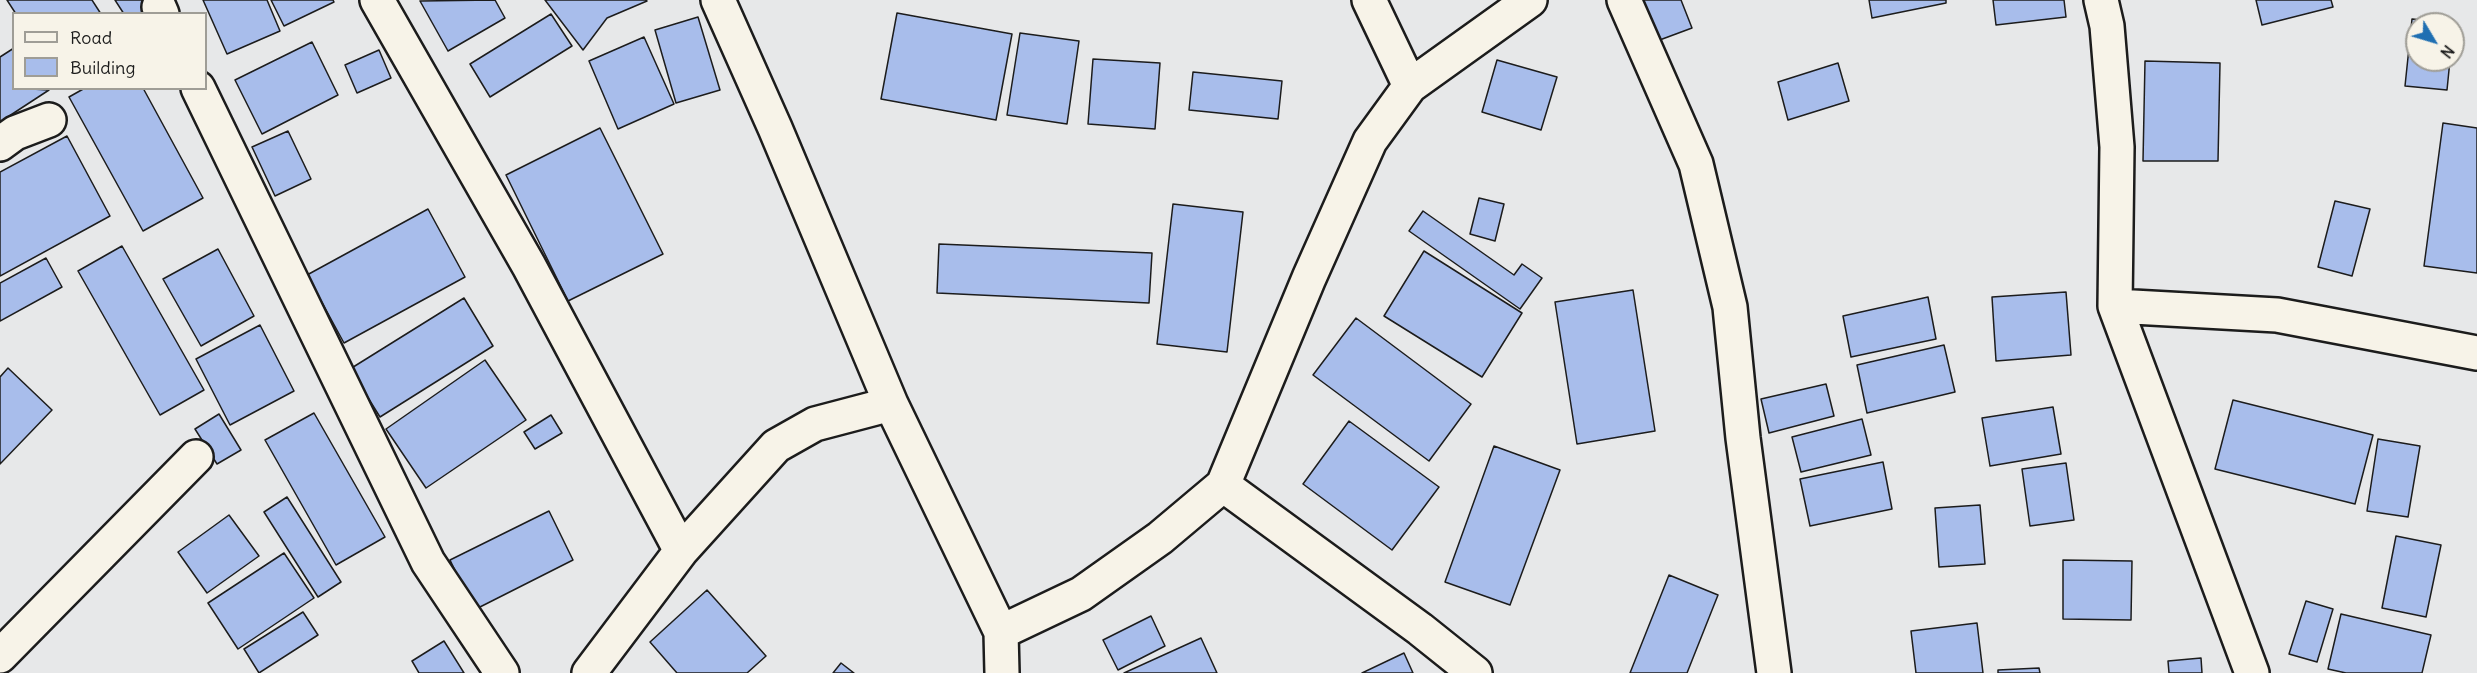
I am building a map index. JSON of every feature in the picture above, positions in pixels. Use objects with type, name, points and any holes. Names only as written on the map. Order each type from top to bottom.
[{"type":"street","points":[[376,0],[529,267],[681,551]]},
{"type":"street","points":[[718,0],[775,128],[891,404],[1001,632],[1002,673]]},
{"type":"street","points":[[1369,0],[1410,86]]},
{"type":"street","points":[[1001,632],[1081,594],[1160,538],[1223,485],[1304,289],[1370,141],[1410,86],[1530,0]]},
{"type":"street","points":[[1624,0],[1696,164],[1730,307],[1743,438],[1774,673]]},
{"type":"street","points":[[2101,0],[2107,26],[2117,147],[2115,306],[2252,673]]},
{"type":"street","points":[[199,90],[428,562],[502,673]]},
{"type":"street","points":[[0,144],[15,133],[49,120]]},
{"type":"street","points":[[2115,306],[2277,315],[2477,353]]},
{"type":"street","points":[[589,673],[681,551],[776,446],[816,424],[891,404]]},
{"type":"street","points":[[0,656],[196,457]]},
{"type":"street","points":[[1223,485],[1420,629],[1475,673]]},
{"type":"building","points":[[7,0],[92,0],[100,12],[15,12]]},
{"type":"building","points":[[115,0],[160,0],[143,12],[123,12]]},
{"type":"building","points":[[203,0],[267,0],[280,31],[227,54]]},
{"type":"building","points":[[271,0],[333,0],[334,2],[284,26]]},
{"type":"building","points":[[495,0],[505,18],[448,51],[420,1]]},
{"type":"building","points":[[545,0],[647,1],[607,18],[583,50]]},
{"type":"building","points":[[1642,0],[1681,0],[1692,28],[1657,41]]},
{"type":"building","points":[[1869,0],[1946,0],[1946,3],[1872,18]]},
{"type":"building","points":[[1993,0],[2064,0],[2066,17],[1996,25]]},
{"type":"building","points":[[2256,0],[2331,0],[2333,7],[2262,25]]},
{"type":"building","points":[[897,13],[1012,34],[996,120],[881,99]]},
{"type":"building","points":[[551,14],[572,46],[490,97],[470,64]]},
{"type":"building","points":[[698,17],[720,90],[676,103],[655,30]]},
{"type":"building","points":[[1020,33],[1079,41],[1067,124],[1007,115]]},
{"type":"building","points":[[644,37],[674,104],[618,129],[589,61]]},
{"type":"building","points":[[312,42],[338,95],[262,134],[235,80]]},
{"type":"building","points":[[12,49],[12,90],[49,90],[0,122],[0,57]]},
{"type":"building","points":[[379,50],[391,78],[357,93],[345,65]]},
{"type":"building","points":[[1093,59],[1160,63],[1155,129],[1088,124]]},
{"type":"building","points":[[1497,60],[1557,77],[1541,130],[1482,112]]},
{"type":"building","points":[[2145,61],[2220,63],[2218,161],[2143,161]]},
{"type":"building","points":[[1838,63],[1849,101],[1788,120],[1778,82]]},
{"type":"building","points":[[1193,72],[1282,81],[1278,119],[1189,110]]},
{"type":"building","points":[[2406,72],[2449,72],[2447,90],[2405,86]]},
{"type":"building","points":[[81,90],[144,90],[203,198],[143,231],[69,97]]},
{"type":"building","points":[[2443,123],[2477,128],[2477,273],[2424,266]]},
{"type":"building","points":[[600,128],[663,254],[568,301],[506,175]]},
{"type":"building","points":[[288,131],[311,179],[275,196],[252,147]]},
{"type":"building","points":[[67,136],[110,216],[0,276],[0,172]]},
{"type":"building","points":[[1479,198],[1504,204],[1495,241],[1470,234]]},
{"type":"building","points":[[2335,201],[2370,209],[2352,276],[2318,267]]},
{"type":"building","points":[[1173,204],[1243,212],[1227,352],[1157,344]]},
{"type":"building","points":[[428,209],[465,277],[344,343],[307,275]]},
{"type":"building","points":[[1423,211],[1514,275],[1522,264],[1542,278],[1520,309],[1409,231]]},
{"type":"building","points":[[939,244],[1152,253],[1149,303],[937,293]]},
{"type":"building","points":[[122,246],[204,390],[160,415],[78,271]]},
{"type":"building","points":[[218,249],[254,316],[201,346],[163,279]]},
{"type":"building","points":[[1424,251],[1522,313],[1482,377],[1384,316]]},
{"type":"building","points":[[46,258],[62,287],[0,321],[0,283]]},
{"type":"building","points":[[1633,290],[1655,431],[1577,444],[1555,302]]},
{"type":"building","points":[[2066,292],[2071,355],[1996,361],[1992,297]]},
{"type":"building","points":[[1928,297],[1936,339],[1851,357],[1843,316]]},
{"type":"building","points":[[464,298],[493,346],[380,417],[350,369]]},
{"type":"building","points":[[1356,318],[1471,404],[1429,461],[1313,375]]},
{"type":"building","points":[[260,325],[294,391],[230,425],[196,359]]},
{"type":"building","points":[[1944,345],[1955,392],[1867,413],[1857,365]]},
{"type":"building","points":[[485,360],[526,420],[426,488],[386,429]]},
{"type":"building","points":[[8,368],[52,410],[0,464],[0,377]]},
{"type":"building","points":[[1826,384],[1834,416],[1769,433],[1761,399]]},
{"type":"building","points":[[2233,400],[2373,435],[2355,504],[2215,469]]},
{"type":"building","points":[[2053,407],[2061,454],[1990,466],[1982,418]]},
{"type":"building","points":[[314,413],[385,537],[336,565],[265,440]]},
{"type":"building","points":[[219,414],[241,450],[217,464],[195,429]]},
{"type":"building","points":[[551,415],[562,433],[535,449],[524,432]]},
{"type":"building","points":[[1862,419],[1871,455],[1801,472],[1792,437]]},
{"type":"building","points":[[1349,421],[1439,487],[1392,550],[1303,484]]},
{"type":"building","points":[[2378,439],[2420,446],[2408,517],[2367,511]]},
{"type":"building","points":[[1494,446],[1560,470],[1510,605],[1445,582]]},
{"type":"building","points":[[1883,462],[1892,509],[1810,526],[1800,479]]},
{"type":"building","points":[[2066,463],[2074,520],[2030,526],[2022,469]]},
{"type":"building","points":[[287,497],[341,582],[318,597],[264,512]]},
{"type":"building","points":[[1980,505],[1985,564],[1939,567],[1935,508]]},
{"type":"building","points":[[549,511],[573,560],[474,610],[450,560]]},
{"type":"building","points":[[229,515],[259,556],[207,593],[178,552]]},
{"type":"building","points":[[2396,536],[2441,545],[2426,617],[2382,608]]},
{"type":"building","points":[[284,553],[314,598],[238,649],[208,603]]},
{"type":"building","points":[[2063,560],[2132,561],[2131,620],[2063,619]]},
{"type":"building","points":[[1669,575],[1718,595],[1687,673],[1630,673]]},
{"type":"building","points":[[707,590],[766,656],[747,673],[677,673],[650,642]]},
{"type":"building","points":[[2306,601],[2333,609],[2317,662],[2289,654]]},
{"type":"building","points":[[303,612],[318,635],[259,673],[244,649]]},
{"type":"building","points":[[2341,614],[2431,635],[2422,673],[2346,673],[2328,669]]},
{"type":"building","points":[[1151,616],[1165,646],[1118,670],[1103,640]]},
{"type":"building","points":[[1977,623],[1983,673],[1916,673],[1911,631]]},
{"type":"building","points":[[1201,638],[1217,673],[1124,673]]},
{"type":"building","points":[[444,641],[464,673],[419,673],[412,661]]},
{"type":"building","points":[[1404,653],[1413,673],[1362,673]]},
{"type":"building","points":[[2201,658],[2202,673],[2169,673],[2168,661]]},
{"type":"building","points":[[841,663],[854,673],[833,673]]},
{"type":"building","points":[[2039,668],[2040,673],[1998,673],[1998,670]]}]
